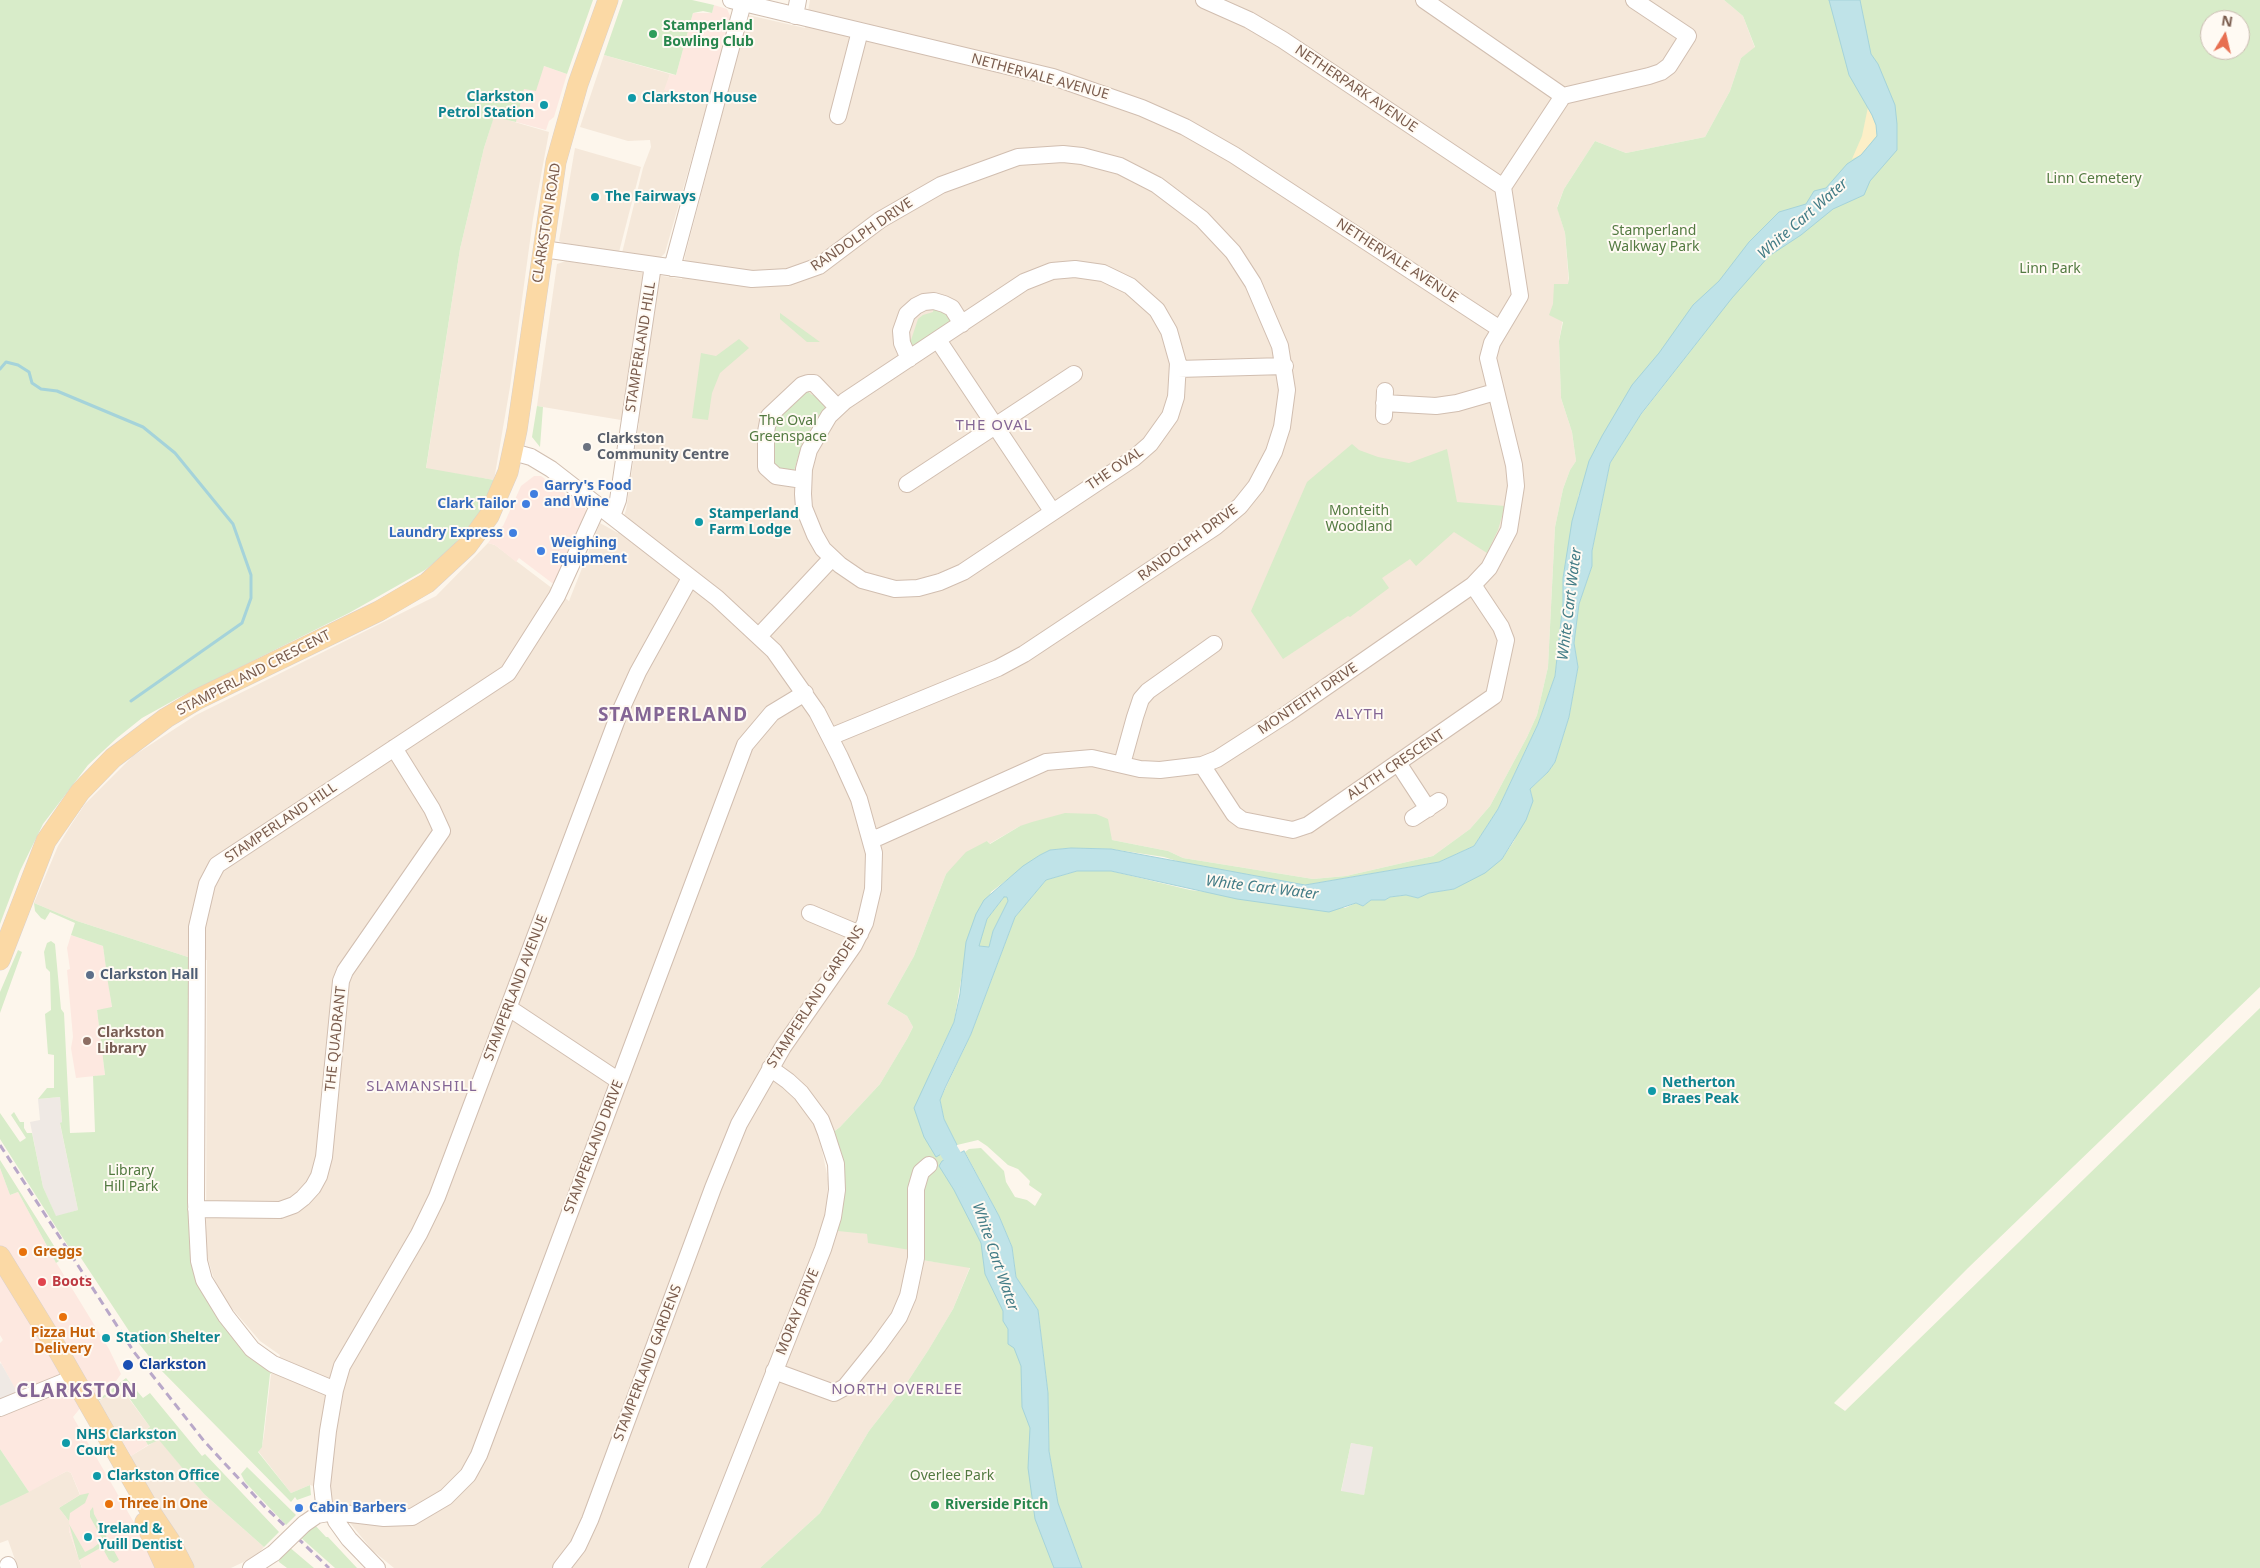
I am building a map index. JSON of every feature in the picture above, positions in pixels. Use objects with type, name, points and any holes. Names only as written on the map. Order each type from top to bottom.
[{"type":"main road","name":"CLARKSTON ROAD","points":[[513,452],[543,249],[562,138],[608,0]]},
{"type":"main road","name":"STAMPERLAND CRESCENT","points":[[0,960],[39,856],[57,822],[80,792],[113,758],[166,718],[190,704],[379,611],[439,574],[467,546],[488,516],[508,472],[513,452]]},
{"type":"main road","points":[[1,1266],[149,1528],[166,1568]]},
{"type":"main road","points":[[1,1266],[170,1541],[184,1568]]},
{"type":"street","name":"NETHERPARK AVENUE","points":[[1204,0],[1249,20],[1283,40],[1503,187]]},
{"type":"street","points":[[1424,0],[1563,96]]},
{"type":"street","points":[[1503,187],[1563,96],[1661,72],[1669,66],[1688,36],[1634,0]]},
{"type":"street","name":"NETHERVALE AVENUE","points":[[737,2],[796,8],[860,31],[1053,78],[1104,93],[1185,127],[1234,155],[1500,329]]},
{"type":"street","name":"STAMPERLAND HILL","points":[[672,268],[737,2]]},
{"type":"street","points":[[838,117],[860,31]]},
{"type":"street","name":"RANDOLPH DRIVE","points":[[543,249],[752,279],[788,277],[819,266],[880,220],[922,195],[959,178],[1018,157],[1047,153],[1082,156],[1120,166],[1158,185],[1188,207],[1216,233],[1233,252],[1253,283],[1275,331],[1285,366],[1286,408],[1274,452],[1256,486],[1226,519],[1067,627],[1006,664],[830,737]]},
{"type":"street","name":"MONTEITH DRIVE","points":[[871,838],[878,837],[1046,762],[1092,758],[1140,769],[1160,770],[1202,765],[1230,753],[1473,586],[1497,554],[1509,530],[1516,486],[1514,465],[1488,358],[1492,343],[1516,304],[1521,289],[1503,187]]},
{"type":"street","name":"STAMPERLAND HILL","points":[[335,1390],[273,1364],[252,1349],[226,1316],[204,1280],[199,1261],[196,1209],[197,927],[210,878],[217,865],[224,860],[505,676],[513,667],[557,596],[605,511],[618,500],[653,265]]},
{"type":"street","name":"THE OVAL","points":[[1086,269],[1104,273],[1130,286],[1157,310],[1171,336],[1178,369],[1177,391],[1172,411],[1164,426],[1146,449],[963,572],[933,585],[908,589],[878,585],[862,580],[832,558],[815,535],[806,514],[804,469],[813,441],[837,407],[962,324],[1037,276],[1052,272],[1086,269]]},
{"type":"street","points":[[909,359],[902,343],[901,331],[904,319],[916,306],[934,301],[944,304],[952,308],[962,324]]},
{"type":"street","points":[[938,340],[1052,511]]},
{"type":"street","points":[[1178,369],[1285,366]]},
{"type":"street","points":[[907,484],[1074,374]]},
{"type":"street","points":[[803,480],[776,476],[766,467],[766,432],[769,416],[802,385],[808,383],[814,383],[837,407]]},
{"type":"street","points":[[1384,403],[1436,406],[1457,403],[1495,392]]},
{"type":"street","name":"STAMPERLAND GARDENS","points":[[513,452],[540,461],[760,635],[805,692],[830,737],[859,799],[871,838],[874,860],[873,889],[860,934],[770,1068],[742,1117],[726,1154],[590,1520],[578,1546],[561,1568]]},
{"type":"street","points":[[760,635],[832,558]]},
{"type":"street","name":"STAMPERLAND AVENUE","points":[[329,1512],[322,1486],[335,1390],[342,1366],[419,1234],[437,1197],[620,714],[638,672],[690,578]]},
{"type":"street","name":"ALYTH CRESCENT","points":[[1202,765],[1234,814],[1242,820],[1293,830],[1308,825],[1494,696],[1506,640],[1501,627],[1473,586]]},
{"type":"street","points":[[1122,764],[1134,717],[1141,699],[1148,691],[1214,644]]},
{"type":"street","name":"STAMPERLAND DRIVE","points":[[329,1512],[384,1518],[408,1518],[446,1497],[468,1475],[479,1455],[745,745],[772,713],[805,692]]},
{"type":"street","name":"THE QUADRANT","points":[[196,1209],[280,1210],[300,1201],[313,1187],[319,1176],[324,1157],[341,981],[345,971],[442,831],[437,817],[394,748]]},
{"type":"street","points":[[1398,763],[1433,805],[1414,818]]},
{"type":"street","points":[[809,913],[860,934]]},
{"type":"street","points":[[508,1008],[619,1081]]},
{"type":"street","name":"MORAY DRIVE","points":[[697,1568],[823,1249],[833,1217],[837,1190],[836,1164],[821,1120],[801,1093],[788,1080],[770,1068]]},
{"type":"street","points":[[774,1371],[829,1393],[841,1391],[878,1346],[903,1311],[921,1252],[916,1189],[922,1172],[929,1165]]},
{"type":"street","points":[[0,1408],[66,1381]]},
{"type":"street","points":[[266,1562],[304,1524],[329,1512],[349,1539],[377,1568]]},
{"type":"shaded area","points":[[810,0],[1724,0],[1743,16],[1755,48],[1741,58],[1730,91],[1705,137],[1626,153],[1595,141],[1564,189],[1557,207],[1565,233],[1569,284],[1559,341],[1561,398],[1572,432],[1576,461],[1570,470],[1563,489],[1555,527],[1548,667],[1537,715],[1527,737],[1490,806],[1470,829],[1433,856],[1346,876],[1313,879],[1183,858],[1168,851],[1112,840],[1110,835],[1020,826],[989,844],[988,841],[946,874],[914,956],[887,1004],[907,1016],[913,1027],[907,1039],[880,1084],[840,1127],[820,1141],[828,1179],[827,1206],[822,1227],[867,1234],[916,1251],[922,1260],[970,1267],[953,1309],[929,1349],[908,1381],[869,1431],[820,1513],[760,1568],[394,1568],[372,1550],[333,1502],[330,1491],[310,1485],[291,1493],[258,1451],[262,1446],[264,1435],[271,1374],[274,1372],[280,1355],[260,1341],[223,1298],[213,1276],[206,1252],[207,960],[191,958],[77,921],[34,903],[58,846],[85,804],[133,756],[196,715],[436,596],[488,543],[495,545],[569,601],[600,523],[618,533],[626,510],[639,423],[537,406],[557,264],[566,261],[682,279],[685,256],[748,15],[805,28]]},
{"type":"shaded area","points":[[714,5],[727,9],[731,18],[708,101],[664,90],[670,74],[676,75],[693,13],[712,13]]},
{"type":"shaded area","points":[[604,55],[670,74],[665,90],[708,101],[665,253],[660,258],[622,253],[643,168],[651,147],[650,140],[628,141],[580,127]]},
{"type":"shaded area","name":"Clarkston Petrol Station","points":[[544,66],[567,74],[554,117],[549,121],[546,130],[516,122],[524,89]]},
{"type":"shaded area","points":[[494,116],[549,132],[533,219],[510,387],[494,480],[426,469],[460,249],[484,148]]},
{"type":"shaded area","points":[[575,148],[641,167],[619,252],[559,241]]},
{"type":"shaded area","points":[[534,476],[541,476],[585,508],[588,515],[557,583],[552,583],[519,558],[516,562],[495,545],[488,543],[498,529],[503,526],[521,486]]},
{"type":"shaded area","points":[[71,935],[103,946],[112,1008],[97,1010],[105,1075],[76,1078],[71,1048],[73,1037],[67,970],[70,969],[67,948]]},
{"type":"shaded area","points":[[60,1097],[62,1122],[60,1124],[78,1210],[56,1217],[43,1187],[30,1122],[40,1120],[38,1099]]},
{"type":"shaded area","points":[[0,1168],[10,1195],[18,1192],[54,1259],[109,1349],[121,1374],[116,1381],[82,1406],[73,1417],[147,1545],[155,1568],[82,1568],[69,1531],[69,1521],[59,1508],[80,1494],[71,1473],[67,1471],[29,1492],[0,1449],[0,1411],[19,1396],[0,1361],[0,1343],[3,1340],[0,1335]]},
{"type":"shaded area","points":[[0,1364],[20,1397],[0,1404]]},
{"type":"shaded area","points":[[121,1388],[150,1427],[123,1442],[99,1401]]},
{"type":"shaded area","points":[[141,1433],[148,1445],[131,1456],[123,1442]]},
{"type":"shaded area","points":[[159,1439],[204,1494],[264,1547],[256,1556],[231,1568],[195,1568],[129,1457]]},
{"type":"shaded area","points":[[1351,1443],[1374,1447],[1364,1495],[1341,1492]]},
{"type":"shaded area","points":[[67,1471],[71,1473],[80,1495],[59,1508],[69,1521],[69,1531],[82,1568],[18,1568],[8,1540],[0,1543],[0,1506]]},
{"type":"green space","points":[[0,0],[593,0],[567,74],[544,66],[536,91],[524,89],[516,122],[494,117],[484,148],[460,249],[426,468],[494,480],[479,514],[450,550],[425,570],[349,613],[178,698],[142,718],[117,738],[88,765],[43,824],[20,871],[0,924]]},
{"type":"green space","name":"Stamperland Bowling Club","points":[[623,0],[692,0],[714,5],[712,13],[703,11],[693,13],[676,75],[604,55]]},
{"type":"green space","points":[[1724,0],[2260,0],[2260,987],[1968,1268],[1834,1403],[1845,1411],[2260,1008],[2260,1568],[1082,1568],[1058,1503],[1049,1451],[1048,1393],[1038,1310],[1016,1277],[1012,1247],[999,1216],[965,1152],[969,1149],[981,1148],[1004,1171],[1006,1182],[1015,1197],[1027,1200],[1035,1206],[1042,1194],[1029,1185],[1030,1181],[1018,1169],[1008,1165],[978,1140],[957,1145],[944,1119],[940,1100],[971,1034],[1015,917],[1046,880],[1077,871],[1111,871],[1190,890],[1345,908],[1356,903],[1363,906],[1371,900],[1385,900],[1390,897],[1406,895],[1418,898],[1429,893],[1454,889],[1502,859],[1514,841],[1532,796],[1530,789],[1548,772],[1555,762],[1569,717],[1578,667],[1574,643],[1579,604],[1592,566],[1592,551],[1610,463],[1639,417],[1579,494],[1563,578],[1563,603],[1555,676],[1538,724],[1498,809],[1474,846],[1439,862],[1305,885],[1183,863],[1164,857],[1111,849],[1071,848],[1050,850],[1040,855],[991,892],[962,974],[954,1022],[935,1062],[930,1119],[966,1180],[1004,1292],[1068,1568],[760,1568],[820,1513],[869,1431],[908,1381],[929,1349],[953,1309],[970,1268],[922,1260],[916,1251],[868,1243],[867,1234],[838,1231],[842,1197],[832,1133],[840,1127],[880,1084],[913,1027],[907,1016],[887,1004],[914,956],[946,874],[966,852],[987,841],[990,844],[1020,826],[1032,822],[1065,813],[1096,814],[1108,819],[1112,840],[1168,851],[1183,858],[1313,879],[1346,876],[1433,856],[1470,829],[1490,806],[1537,715],[1548,667],[1555,527],[1563,489],[1570,470],[1576,461],[1572,432],[1561,398],[1559,341],[1563,322],[1549,315],[1553,304],[1554,284],[1568,284],[1569,279],[1565,233],[1557,208],[1564,189],[1595,141],[1626,153],[1705,137],[1730,91],[1741,58],[1755,47],[1743,16]],"holes":[[[1351,1443],[1373,1447],[1364,1495],[1341,1491]]]},
{"type":"green space","points":[[934,305],[941,306],[940,312],[950,312],[954,319],[913,347],[905,344],[911,340],[918,319],[923,315],[933,312]]},
{"type":"green space","points":[[780,313],[820,342],[807,342],[780,319]]},
{"type":"green space","points":[[739,339],[749,348],[720,373],[712,393],[708,420],[692,418],[701,353],[716,356]]},
{"type":"green space","name":"The Oval Greenspace","points":[[804,388],[812,395],[819,394],[829,405],[818,416],[802,443],[794,471],[775,472],[769,428]]},
{"type":"green space","points":[[537,406],[543,407],[540,447],[532,437]]},
{"type":"green space","name":"Monteith Woodland","points":[[1352,444],[1359,450],[1378,457],[1409,463],[1447,449],[1457,502],[1505,506],[1498,530],[1487,553],[1454,532],[1416,566],[1410,559],[1382,578],[1389,588],[1350,617],[1348,616],[1283,659],[1251,611],[1307,482]]},
{"type":"green space","points":[[1004,897],[1007,897],[1008,901],[993,931],[989,947],[978,946],[987,919]]},
{"type":"green space","name":"Library Hill Park","points":[[34,903],[77,921],[191,958],[188,1107],[195,1272],[274,1372],[270,1374],[262,1447],[258,1452],[291,1493],[310,1485],[311,1495],[297,1500],[295,1497],[291,1502],[155,1364],[129,1331],[79,1255],[75,1257],[0,1139],[0,1113],[20,1142],[26,1138],[11,1115],[14,1112],[20,1122],[24,1122],[24,1128],[27,1133],[32,1133],[43,1187],[56,1216],[78,1210],[60,1123],[62,1122],[60,1097],[38,1099],[47,1088],[54,1088],[54,1055],[48,1054],[45,1014],[51,1010],[50,972],[46,968],[44,952],[47,943],[51,941],[55,944],[61,1009],[64,1013],[70,1133],[95,1132],[93,1076],[105,1075],[97,1010],[112,1007],[103,946],[71,935],[75,923],[50,912],[45,920],[41,918],[35,911]]},
{"type":"green space","points":[[18,950],[22,952],[0,1013],[0,992]]},
{"type":"green space","points":[[0,1160],[61,1257],[56,1263],[18,1192],[10,1195],[0,1168]]},
{"type":"green space","points":[[126,1378],[143,1398],[150,1393],[202,1456],[205,1454],[279,1532],[264,1547],[204,1494],[159,1440],[148,1445],[141,1433],[150,1427],[122,1388],[98,1401]]},
{"type":"green space","points":[[0,1449],[29,1492],[0,1506]]},
{"type":"green space","points":[[247,1467],[296,1515],[286,1525],[245,1482],[241,1474]]},
{"type":"green space","points":[[89,1493],[85,1503],[70,1513],[69,1521],[59,1508],[80,1495]]},
{"type":"green space","points":[[93,1507],[94,1514],[119,1560],[114,1563],[109,1560],[102,1547],[79,1560],[69,1524],[85,1552],[93,1548],[103,1540],[90,1517],[90,1511]]},
{"type":"green space","points":[[314,1524],[357,1568],[335,1568],[299,1536]]},
{"type":"green space","points":[[288,1546],[314,1568],[287,1568],[279,1562],[278,1557]]},
{"type":"sand","points":[[1868,107],[1876,125],[1877,135],[1861,155],[1852,159],[1862,136]]},
{"type":"water","points":[[1829,0],[1860,0],[1871,54],[1878,64],[1895,105],[1897,150],[1870,181],[1864,195],[1833,209],[1801,235],[1769,256],[1732,298],[1641,414],[1610,463],[1592,551],[1592,566],[1579,604],[1574,643],[1578,667],[1569,717],[1555,762],[1548,772],[1530,789],[1533,801],[1526,820],[1502,859],[1485,873],[1454,889],[1429,893],[1418,898],[1406,895],[1390,897],[1385,900],[1371,900],[1363,906],[1356,903],[1329,912],[1237,899],[1111,871],[1077,871],[1046,880],[1015,917],[971,1034],[940,1100],[944,1119],[957,1145],[936,1157],[924,1137],[914,1108],[954,1022],[960,994],[966,942],[976,914],[984,900],[1023,866],[1040,855],[1050,850],[1071,848],[1111,849],[1305,885],[1439,862],[1474,846],[1498,809],[1538,724],[1555,676],[1563,603],[1563,578],[1572,521],[1589,461],[1632,385],[1659,353],[1693,305],[1719,281],[1749,242],[1779,212],[1806,204],[1814,191],[1826,188],[1847,164],[1861,155],[1877,136],[1876,125],[1872,115],[1849,75]],"holes":[[[1004,897],[1007,897],[1008,901],[993,931],[989,947],[979,946],[987,919]]]},
{"type":"water","points":[[964,1151],[999,1216],[1012,1247],[1016,1277],[1038,1310],[1048,1393],[1049,1451],[1058,1503],[1082,1568],[1054,1568],[1035,1519],[1028,1468],[1030,1428],[1022,1407],[1021,1366],[1014,1348],[1008,1344],[1008,1329],[1003,1321],[1003,1311],[985,1274],[981,1243],[954,1190],[939,1166],[942,1161]]},
{"type":"waterway","points":[[0,369],[6,362],[18,365],[29,372],[32,383],[41,389],[57,391],[143,427],[175,453],[233,524],[251,575],[251,598],[242,623],[131,701]]},
{"type":"waterway","name":"White Cart Water","points":[[936,1129],[965,1178]]},
{"type":"railway","points":[[0,1145],[134,1352],[204,1441],[265,1507],[329,1568]]},
{"type":"place","name":"Stamperland Bowling Club","points":[[653,34]]},
{"type":"place","name":"Clarkston House","points":[[632,98]]},
{"type":"place","name":"Clarkston Petrol Station","points":[[544,105]]},
{"type":"place","name":"The Fairways","points":[[595,197]]},
{"type":"place","name":"Clarkston Community Centre","points":[[587,447]]},
{"type":"place","name":"Garry's Food and Wine","points":[[534,494]]},
{"type":"place","name":"Clark Tailor","points":[[526,504]]},
{"type":"place","name":"Stamperland Farm Lodge","points":[[699,522]]},
{"type":"place","name":"Laundry Express","points":[[513,533]]},
{"type":"place","name":"Weighing Equipment","points":[[541,551]]},
{"type":"place","name":"Clarkston Hall","points":[[90,975]]},
{"type":"place","name":"Clarkston Library","points":[[87,1041]]},
{"type":"place","name":"Netherton Braes Peak","points":[[1652,1091]]},
{"type":"place","name":"Greggs","points":[[23,1252]]},
{"type":"place","name":"Boots","points":[[42,1282]]},
{"type":"place","name":"Pizza Hut Delivery","points":[[63,1317]]},
{"type":"place","name":"Station Shelter","points":[[106,1338]]},
{"type":"place","name":"Clarkston","points":[[128,1365]]},
{"type":"place","name":"NHS Clarkston Court","points":[[66,1443]]},
{"type":"place","name":"Clarkston Office","points":[[97,1476]]},
{"type":"place","name":"Three in One","points":[[109,1504]]},
{"type":"place","name":"Riverside Pitch","points":[[935,1505]]},
{"type":"place","name":"Cabin Barbers","points":[[299,1508]]},
{"type":"place","name":"Ireland & Yuill Dentist","points":[[88,1537]]},
{"type":"district","name":"THE OVAL","points":[[994,426]]},
{"type":"district","name":"ALYTH","points":[[1360,715]]},
{"type":"district","name":"STAMPERLAND","points":[[673,716]]},
{"type":"district","name":"SLAMANSHILL","points":[[422,1087]]},
{"type":"district","name":"NORTH OVERLEE","points":[[897,1390]]},
{"type":"district","name":"CLARKSTON","points":[[77,1392]]},
{"type":"park label","name":"Linn Cemetery","points":[[2094,179]]},
{"type":"park label","name":"Stamperland Walkway Park","points":[[1654,240]]},
{"type":"park label","name":"Linn Park","points":[[2050,269]]},
{"type":"park label","name":"Overlee Park","points":[[952,1476]]}]
